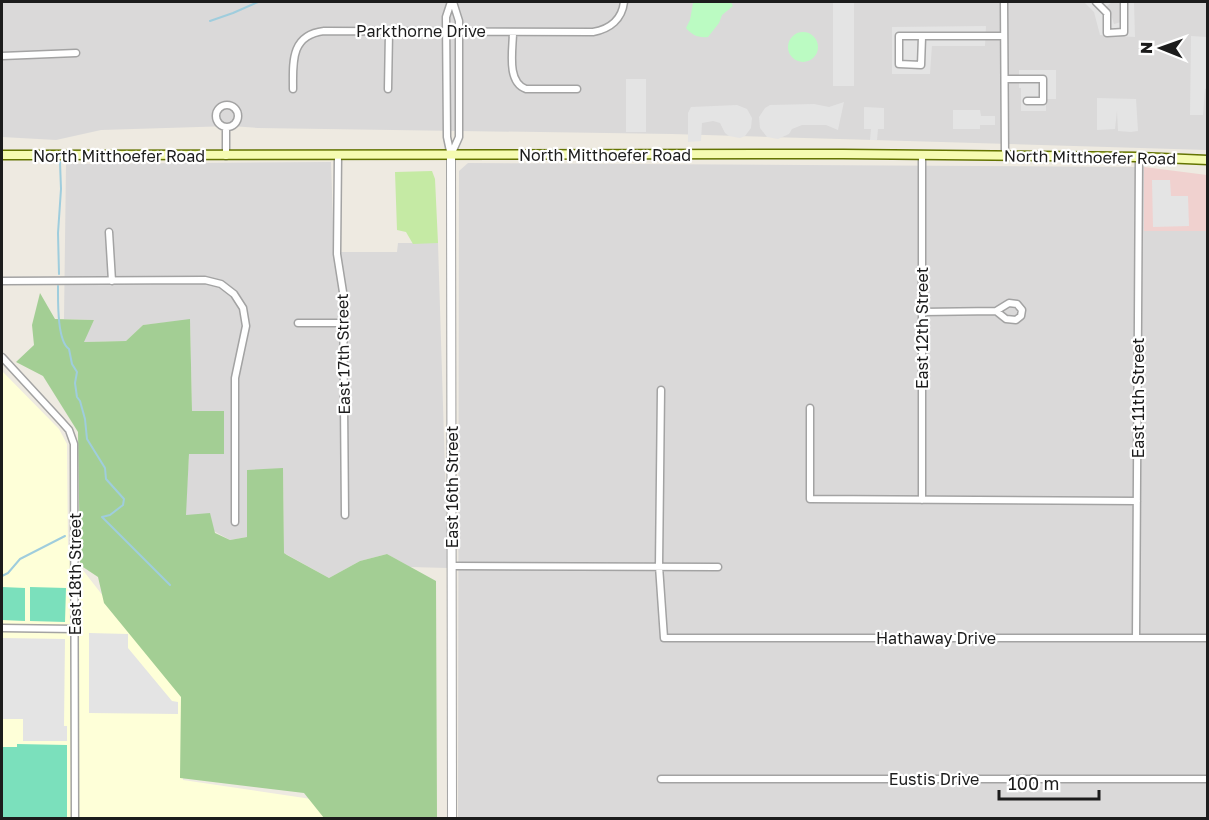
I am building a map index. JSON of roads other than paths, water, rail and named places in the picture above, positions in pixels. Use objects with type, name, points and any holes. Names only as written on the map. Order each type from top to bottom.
[{"type":"main road","name":"North Mitthoefer Road","points":[[2,155],[843,154],[1208,160]]},
{"type":"street","points":[[451,156],[447,136],[446,32],[447,17],[452,2]]},
{"type":"street","points":[[451,156],[459,137],[459,21],[452,2]]},
{"type":"street","name":"Parkthorne Drive","points":[[292,89],[294,54],[300,43],[309,35],[324,31],[593,32],[603,30],[616,21],[622,13],[624,2]]},
{"type":"street","points":[[1004,2],[1005,156]]},
{"type":"street","points":[[1096,2],[1107,13],[1107,33],[1116,33],[1124,32],[1124,2]]},
{"type":"street","points":[[388,89],[389,32]]},
{"type":"street","points":[[513,32],[513,75],[518,86],[526,89],[577,89]]},
{"type":"street","points":[[922,37],[921,65],[899,64],[899,36],[1004,36]]},
{"type":"street","points":[[2,56],[76,53]]},
{"type":"street","points":[[1005,79],[1043,79],[1043,101],[1027,101]]},
{"type":"street","points":[[226,127],[226,156]]},
{"type":"street","name":"East 17th Street","points":[[338,156],[338,254],[344,323],[345,515]]},
{"type":"street","name":"East 16th Street","points":[[451,156],[452,819]]},
{"type":"street","name":"East 12th Street","points":[[922,156],[922,500]]},
{"type":"street","name":"East 11th Street","points":[[1137,638],[1139,158]]},
{"type":"street","points":[[109,231],[112,280]]},
{"type":"street","points":[[2,281],[214,281],[238,299],[245,316],[245,334],[235,378],[235,522]]},
{"type":"street","points":[[922,312],[996,311]]},
{"type":"street","points":[[298,323],[344,323]]},
{"type":"street","name":"East 18th Street","points":[[2,357],[69,430],[74,444],[75,819]]},
{"type":"street","points":[[659,566],[661,390]]},
{"type":"street","points":[[810,408],[810,499],[1137,501]]},
{"type":"street","points":[[453,566],[718,567]]},
{"type":"street","name":"Hathaway Drive","points":[[659,566],[664,638],[1208,638]]},
{"type":"street","points":[[2,628],[75,629]]},
{"type":"street","name":"Eustis Drive","points":[[661,779],[1208,779]]},
{"type":"waterway","points":[[210,21],[258,2]]},
{"type":"waterway","points":[[59,274],[60,162]]},
{"type":"waterway","points":[[58,286],[60,330],[77,372],[75,383],[77,397],[85,419],[87,439],[105,468],[106,479],[124,499],[123,505],[110,515],[102,517],[170,585]]},
{"type":"waterway","points":[[2,576],[8,573],[20,559],[65,536]]}]
